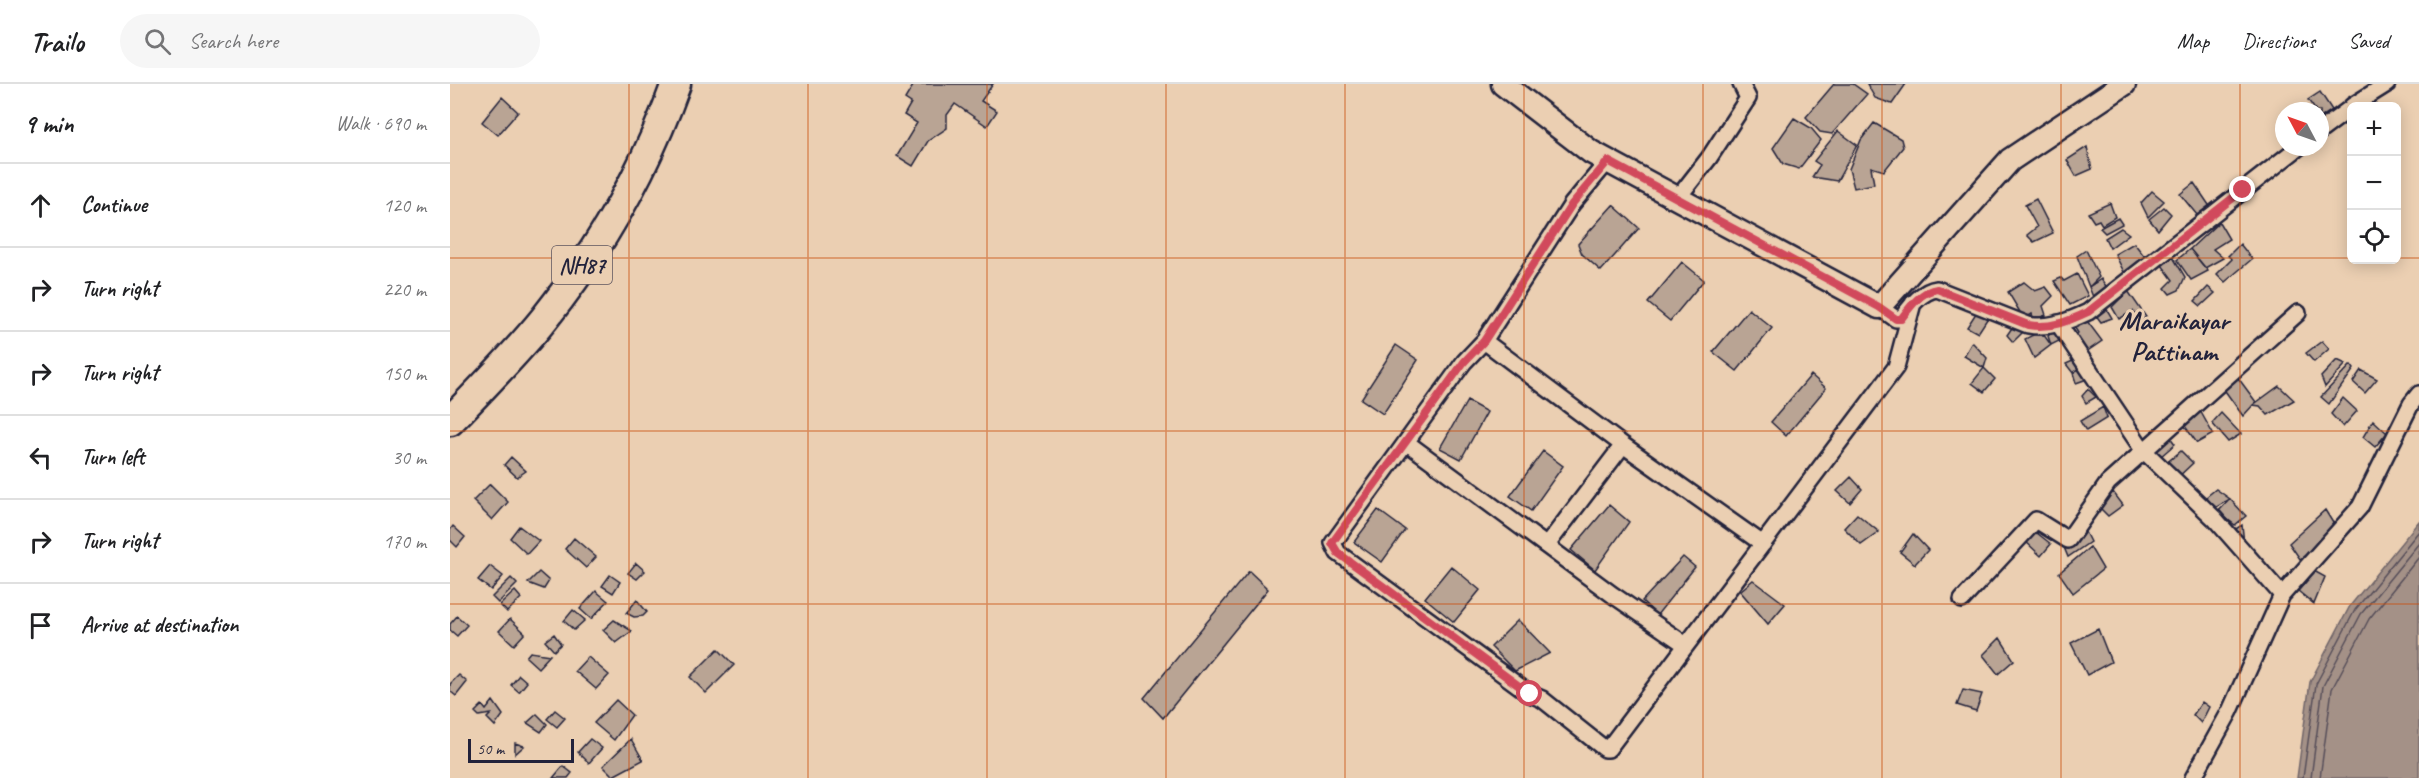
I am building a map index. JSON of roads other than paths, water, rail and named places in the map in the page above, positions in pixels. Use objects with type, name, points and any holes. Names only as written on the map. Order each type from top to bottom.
[{"type":"highway","name":"NH87","points":[[450,421],[543,320],[618,212],[665,114],[676,84]]},
{"type":"street","points":[[1503,84],[1591,152],[1879,307],[1896,319],[1901,319],[1913,303],[1930,290],[1937,289],[2028,325],[2042,328],[2088,312],[2287,156]]},
{"type":"street","points":[[1677,199],[1709,158],[1748,98],[1741,84]]},
{"type":"street","points":[[1879,307],[2010,160],[2124,84]]},
{"type":"street","points":[[2360,102],[2387,84]]},
{"type":"street","points":[[2329,124],[2347,111]]},
{"type":"street","points":[[1608,161],[1572,204],[1484,341],[1464,362],[1332,543],[1338,553],[1530,694],[1542,699],[1594,742],[1608,749],[1896,367],[1913,303]]},
{"type":"street","points":[[1962,600],[2036,519],[2068,540],[2108,483],[2298,313]]},
{"type":"street","points":[[2058,324],[2143,450],[2215,519],[2282,595]]},
{"type":"street","points":[[1484,341],[1623,445],[1763,544]]},
{"type":"street","points":[[2193,778],[2230,711],[2282,595],[2360,507],[2411,404],[2419,394]]},
{"type":"street","points":[[1406,442],[1613,595],[1686,645]]},
{"type":"street","points":[[1547,545],[1623,445]]},
{"type":"water","points":[[2419,521],[2419,778],[2297,778],[2310,682],[2350,606]]},
{"type":"district","name":"Maraikayar Pattinam","points":[[2174,336]]}]
